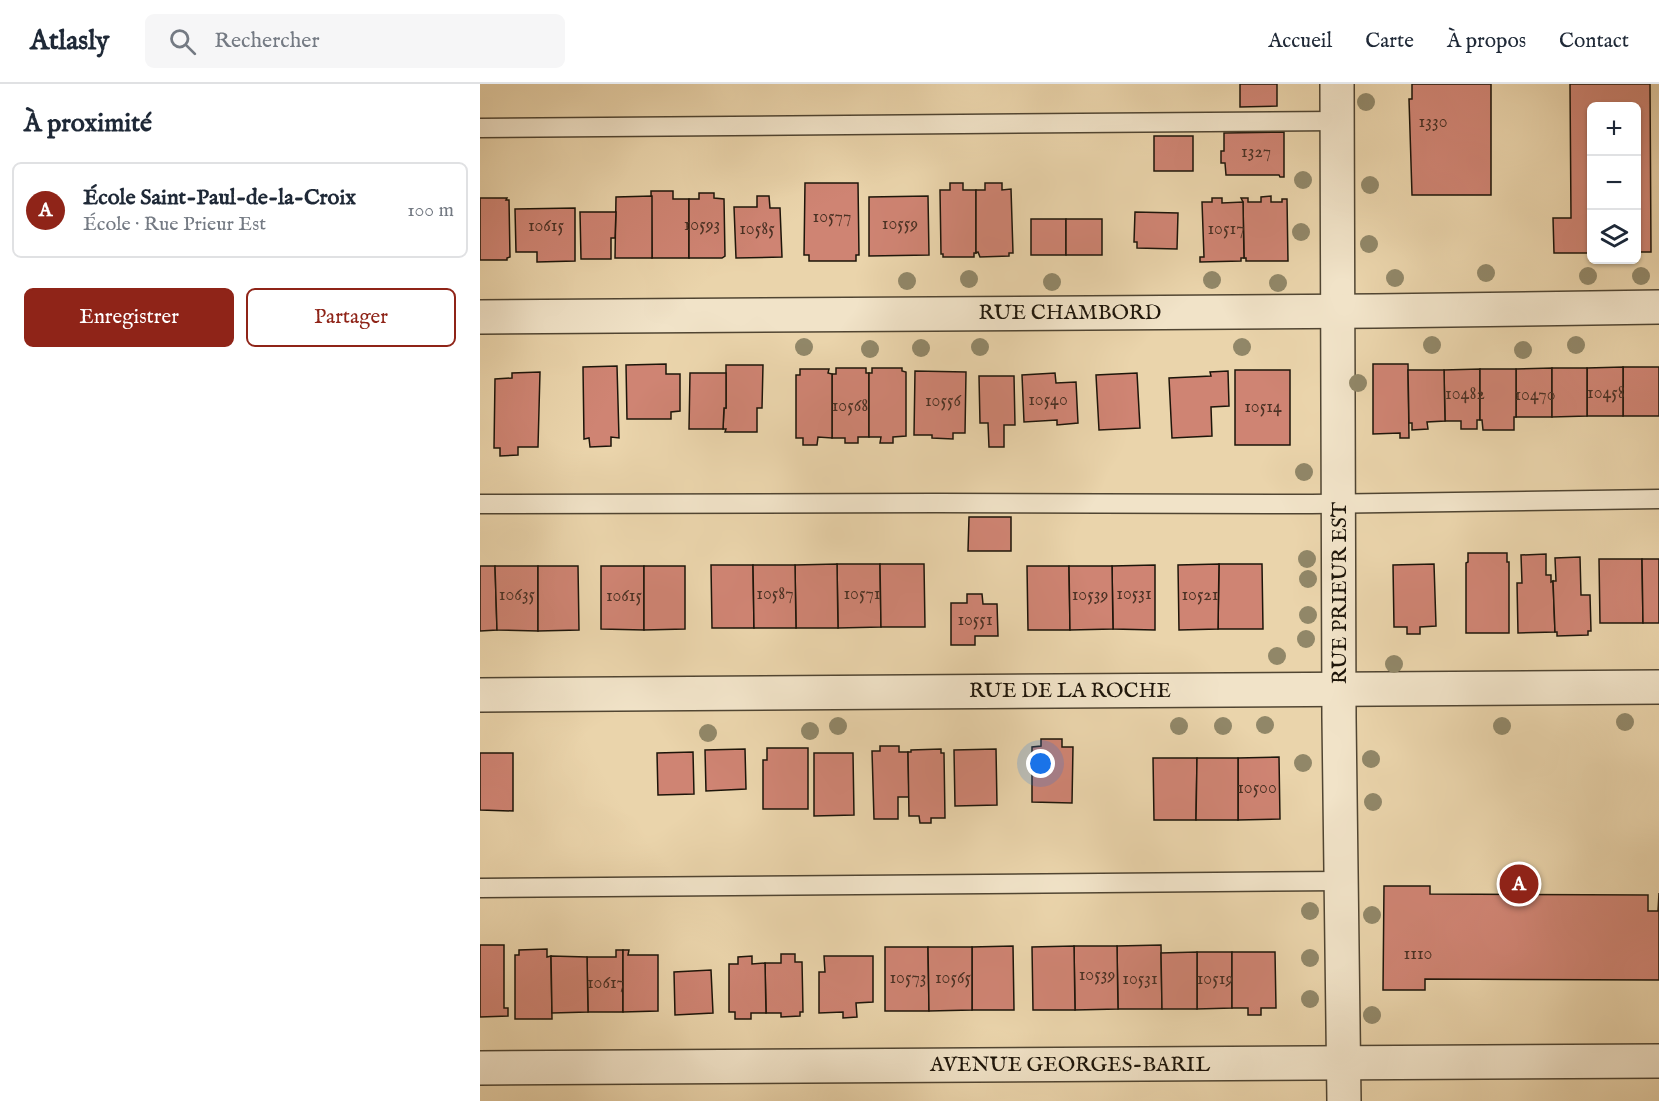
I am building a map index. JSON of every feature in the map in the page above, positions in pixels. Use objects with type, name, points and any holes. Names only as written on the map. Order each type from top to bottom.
[{"type":"street","name":"RUE PRIEUR EST","points":[[1337,84],[1344,1101]]},
{"type":"street","name":"RUE CHAMBORD","points":[[480,317],[1659,307]]},
{"type":"street","name":"RUE DE LA ROCHE","points":[[480,695],[1659,687]]},
{"type":"street","name":"AVENUE GEORGES-BARIL","points":[[480,1068],[1659,1061]]},
{"type":"lane","points":[[480,129],[1337,121]]},
{"type":"lane","points":[[480,504],[1340,504],[1659,499]]},
{"type":"lane","points":[[480,888],[1342,881]]},
{"type":"building","points":[[1240,84],[1277,84],[1277,106],[1240,107]]},
{"type":"building","points":[[1412,84],[1491,84],[1491,195],[1412,195],[1409,99],[1412,99]]},
{"type":"building","points":[[1570,84],[1650,84],[1651,252],[1641,252],[1641,102],[1587,102],[1587,253],[1554,253],[1553,218],[1571,218]]},
{"type":"building","points":[[1284,132],[1284,177],[1279,175],[1226,175],[1225,163],[1221,163],[1224,133]]},
{"type":"building","points":[[1154,136],[1193,136],[1193,171],[1154,171]]},
{"type":"building","points":[[805,183],[858,183],[859,255],[856,255],[856,261],[809,261],[809,255],[804,255]]},
{"type":"building","points":[[950,183],[963,183],[963,190],[976,190],[976,253],[974,257],[943,257],[941,254],[940,190],[950,190]]},
{"type":"building","points":[[985,183],[1002,183],[1002,190],[1011,189],[1013,253],[1009,253],[1009,256],[980,257],[978,252],[976,253],[976,190],[985,190]]},
{"type":"building","points":[[651,191],[673,191],[673,199],[689,199],[689,258],[652,258]]},
{"type":"building","points":[[699,193],[714,193],[714,198],[724,199],[725,256],[722,258],[689,258],[689,199],[699,199]]},
{"type":"building","points":[[652,196],[652,258],[615,258],[616,197]]},
{"type":"building","points":[[757,196],[769,196],[770,208],[780,208],[782,257],[736,258],[734,207],[757,207]]},
{"type":"building","points":[[928,196],[929,255],[869,256],[869,197]]},
{"type":"building","points":[[1271,196],[1271,202],[1282,202],[1282,199],[1287,199],[1288,261],[1246,261],[1241,198],[1248,198],[1248,202],[1261,202],[1261,197]]},
{"type":"building","points":[[480,198],[507,198],[506,200],[509,200],[510,257],[507,260],[480,260]]},
{"type":"building","points":[[1212,198],[1222,198],[1222,203],[1243,202],[1244,258],[1241,258],[1241,261],[1200,262],[1200,257],[1204,257],[1202,202],[1212,202]]},
{"type":"building","points":[[575,208],[575,261],[537,262],[537,252],[516,252],[515,209]]},
{"type":"building","points":[[580,212],[616,212],[615,238],[611,238],[611,259],[581,259]]},
{"type":"building","points":[[1135,212],[1178,213],[1177,249],[1137,248],[1137,242],[1134,242]]},
{"type":"building","points":[[1031,219],[1066,219],[1066,255],[1031,255]]},
{"type":"building","points":[[1066,219],[1102,219],[1102,255],[1066,255]]},
{"type":"building","points":[[666,364],[666,374],[680,374],[680,411],[671,412],[671,419],[627,419],[626,365]]},
{"type":"building","points":[[1373,364],[1408,364],[1409,438],[1400,438],[1400,433],[1373,434]]},
{"type":"building","points":[[726,365],[763,365],[762,408],[757,408],[757,432],[725,432],[726,429],[723,429],[724,408],[726,408]]},
{"type":"building","points":[[617,366],[619,438],[611,437],[611,446],[590,447],[589,438],[584,439],[583,367]]},
{"type":"building","points":[[1623,367],[1659,367],[1659,416],[1623,416]]},
{"type":"building","points":[[1623,367],[1623,416],[1587,416],[1587,368]]},
{"type":"building","points":[[836,368],[866,368],[866,373],[869,373],[869,437],[858,437],[858,443],[845,443],[845,438],[832,438],[832,374],[836,374]]},
{"type":"building","points":[[872,368],[902,368],[902,371],[906,372],[906,436],[893,437],[893,443],[880,443],[881,437],[869,437],[869,373],[872,373]]},
{"type":"building","points":[[1552,368],[1552,417],[1516,417],[1516,369]]},
{"type":"building","points":[[1552,368],[1587,368],[1587,416],[1552,417]]},
{"type":"building","points":[[800,369],[829,369],[828,373],[832,374],[832,438],[818,437],[817,445],[803,445],[803,438],[796,438],[796,375],[800,375]]},
{"type":"building","points":[[1480,369],[1480,420],[1477,420],[1477,429],[1461,429],[1461,421],[1445,421],[1444,370]]},
{"type":"building","points":[[1480,369],[1516,369],[1514,430],[1483,430],[1482,420],[1480,420]]},
{"type":"building","points":[[1235,370],[1290,370],[1290,445],[1235,445]]},
{"type":"building","points":[[1408,370],[1444,370],[1445,421],[1427,422],[1428,429],[1412,430],[1412,423],[1409,423]]},
{"type":"building","points":[[915,371],[966,372],[965,433],[953,433],[953,439],[932,438],[932,435],[914,435]]},
{"type":"building","points":[[1228,371],[1229,406],[1211,407],[1212,436],[1172,438],[1169,378],[1211,376],[1210,372]]},
{"type":"building","points":[[540,372],[538,447],[518,447],[518,455],[500,456],[500,448],[494,448],[495,379],[512,378],[512,373]]},
{"type":"building","points":[[690,373],[726,373],[726,408],[724,408],[723,429],[689,429]]},
{"type":"building","points":[[1055,373],[1056,383],[1076,382],[1078,423],[1057,425],[1057,420],[1024,422],[1022,375]]},
{"type":"building","points":[[1137,373],[1140,428],[1099,430],[1096,375]]},
{"type":"building","points":[[979,376],[1014,376],[1015,425],[1004,425],[1004,447],[989,447],[988,423],[980,423]]},
{"type":"building","points":[[969,517],[1011,517],[1011,551],[968,551]]},
{"type":"building","points":[[1468,553],[1507,553],[1509,633],[1466,633]]},
{"type":"building","points":[[1546,554],[1546,575],[1551,575],[1551,582],[1553,581],[1555,632],[1518,633],[1517,583],[1522,583],[1521,555]]},
{"type":"building","points":[[1580,557],[1581,595],[1590,595],[1591,631],[1588,631],[1588,635],[1557,636],[1553,581],[1556,581],[1555,558]]},
{"type":"building","points":[[1599,559],[1642,559],[1643,623],[1600,623]]},
{"type":"building","points":[[1642,559],[1659,559],[1659,623],[1643,623]]},
{"type":"building","points":[[837,564],[880,564],[881,627],[838,628]]},
{"type":"building","points":[[837,564],[838,628],[796,628],[795,565]]},
{"type":"building","points":[[880,564],[924,564],[925,627],[881,627]]},
{"type":"building","points":[[1219,564],[1262,564],[1263,629],[1218,629]]},
{"type":"building","points":[[1219,564],[1218,629],[1179,630],[1178,565]]},
{"type":"building","points":[[1434,564],[1436,626],[1420,627],[1420,634],[1407,634],[1407,627],[1394,627],[1393,565]]},
{"type":"building","points":[[711,565],[753,565],[754,628],[712,628]]},
{"type":"building","points":[[753,565],[795,565],[796,628],[754,628]]},
{"type":"building","points":[[1155,565],[1155,630],[1113,629],[1112,566]]},
{"type":"building","points":[[480,566],[495,566],[497,630],[480,631]]},
{"type":"building","points":[[495,566],[538,566],[538,631],[497,630]]},
{"type":"building","points":[[538,566],[578,566],[579,630],[538,631]]},
{"type":"building","points":[[601,566],[644,566],[644,630],[601,629]]},
{"type":"building","points":[[644,566],[685,566],[685,629],[644,630]]},
{"type":"building","points":[[1027,566],[1069,566],[1070,630],[1028,630]]},
{"type":"building","points":[[1069,566],[1112,566],[1113,629],[1070,630]]},
{"type":"building","points":[[967,594],[982,594],[983,604],[997,604],[998,636],[975,636],[975,645],[951,645],[951,603],[967,603]]},
{"type":"building","points":[[1041,739],[1062,739],[1062,747],[1073,747],[1072,803],[1032,802],[1032,747],[1041,746]]},
{"type":"building","points":[[880,746],[899,746],[899,752],[908,752],[909,797],[898,797],[898,819],[874,819],[872,751],[880,751]]},
{"type":"building","points":[[767,748],[808,748],[808,809],[763,809],[763,760],[767,760]]},
{"type":"building","points":[[745,749],[746,789],[706,791],[705,750]]},
{"type":"building","points":[[941,749],[941,753],[944,753],[945,818],[931,818],[931,823],[920,823],[919,816],[909,816],[908,752]]},
{"type":"building","points":[[996,749],[997,805],[955,806],[954,750]]},
{"type":"building","points":[[693,752],[694,794],[658,795],[657,753]]},
{"type":"building","points":[[480,753],[513,753],[513,811],[480,810]]},
{"type":"building","points":[[814,753],[853,753],[854,815],[814,816]]},
{"type":"building","points":[[1279,757],[1280,819],[1238,820],[1238,758]]},
{"type":"building","points":[[1153,758],[1197,758],[1196,820],[1154,820]]},
{"type":"building","points":[[1197,758],[1238,758],[1238,820],[1196,820]]},
{"type":"building","points":[[1384,886],[1430,886],[1430,894],[1648,895],[1648,911],[1658,911],[1659,893],[1659,980],[1425,979],[1425,990],[1383,990]]},
{"type":"building","points":[[480,945],[504,945],[504,1008],[508,1008],[508,1016],[480,1017]]},
{"type":"building","points":[[1161,945],[1162,1009],[1118,1009],[1117,946]]},
{"type":"building","points":[[1013,946],[1014,1010],[972,1010],[972,947]]},
{"type":"building","points":[[1074,946],[1117,946],[1118,1009],[1075,1010]]},
{"type":"building","points":[[1074,946],[1075,1010],[1033,1010],[1032,947]]},
{"type":"building","points":[[885,947],[928,947],[929,1011],[885,1011]]},
{"type":"building","points":[[928,947],[972,947],[972,1010],[929,1011]]},
{"type":"building","points":[[547,949],[547,957],[551,956],[552,1019],[515,1019],[515,955],[519,955],[519,950]]},
{"type":"building","points":[[616,950],[623,950],[623,1012],[588,1012],[587,957],[616,957]]},
{"type":"building","points":[[623,950],[629,950],[628,955],[658,955],[658,1011],[623,1012]]},
{"type":"building","points":[[1197,952],[1232,952],[1232,1008],[1197,1009]]},
{"type":"building","points":[[1197,952],[1197,1009],[1162,1009],[1161,953]]},
{"type":"building","points":[[1232,952],[1275,952],[1276,1008],[1261,1008],[1261,1015],[1248,1015],[1248,1008],[1232,1008]]},
{"type":"building","points":[[781,954],[795,954],[795,962],[802,962],[803,1012],[800,1012],[800,1016],[781,1017],[781,1013],[766,1013],[765,963],[781,963]]},
{"type":"building","points":[[551,956],[587,957],[588,1012],[552,1013]]},
{"type":"building","points":[[752,956],[752,964],[765,963],[766,1013],[751,1013],[751,1019],[735,1019],[735,1012],[729,1012],[729,964],[738,964],[738,957]]},
{"type":"building","points":[[824,956],[873,956],[873,1002],[856,1003],[857,1017],[843,1018],[843,1012],[819,1013],[819,972],[825,972]]},
{"type":"building","points":[[711,970],[713,1013],[675,1015],[674,972]]},
{"type":"place","name":"École Saint-Paul-de-la-Croix","points":[[1519,884]]}]
